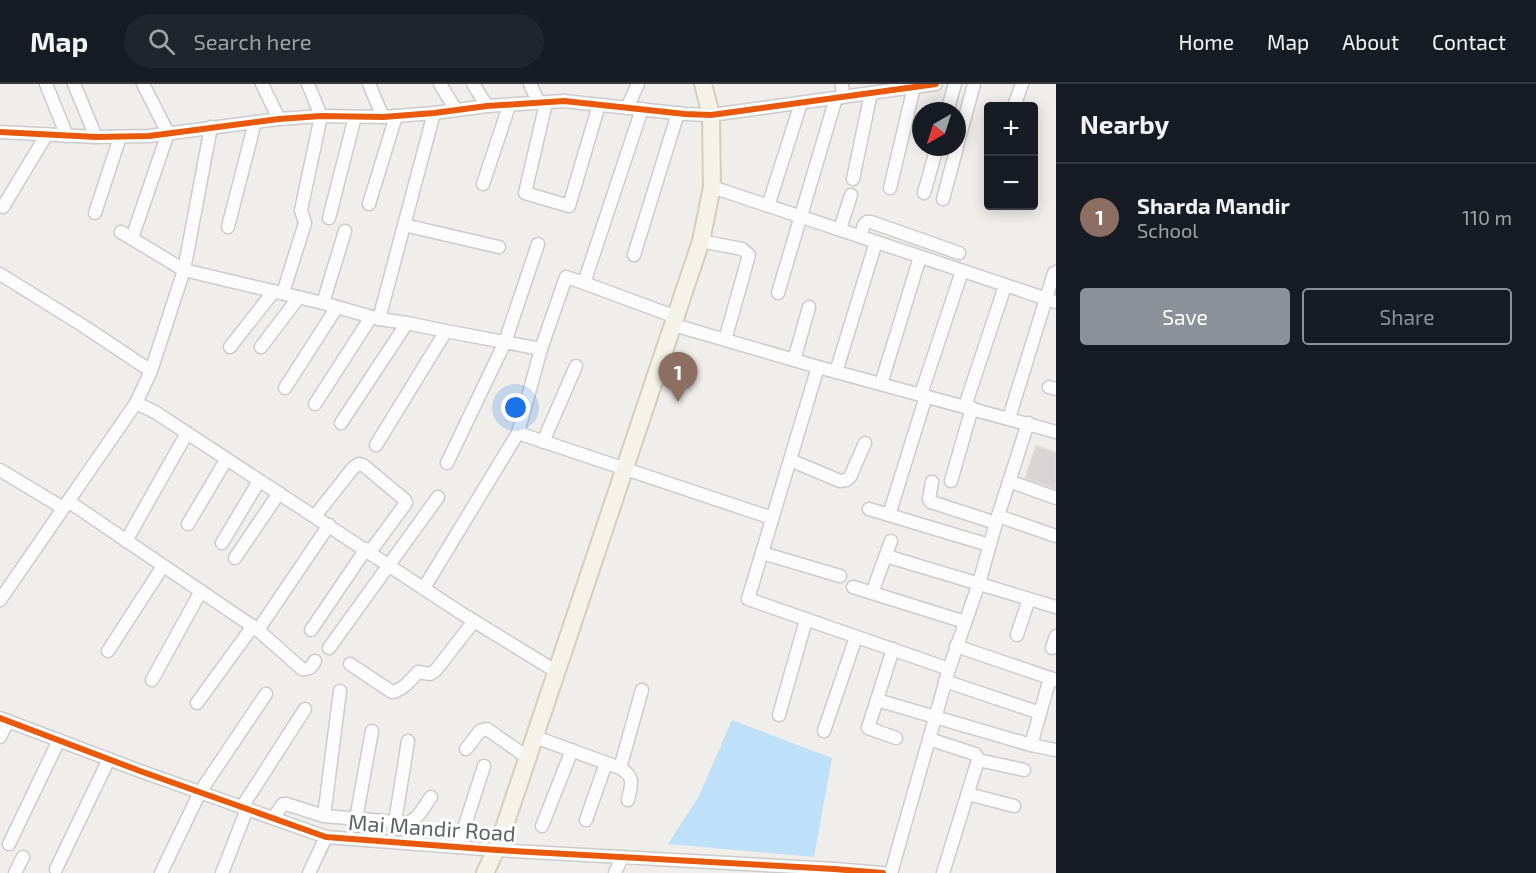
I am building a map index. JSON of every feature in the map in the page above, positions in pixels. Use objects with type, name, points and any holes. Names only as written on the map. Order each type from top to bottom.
[{"type":"main road","points":[[485,873],[499,843],[701,241],[712,187],[711,115],[703,84]]},
{"type":"street","points":[[46,84],[67,136]]},
{"type":"street","points":[[74,84],[96,137]]},
{"type":"street","points":[[143,84],[168,133],[127,235],[184,270],[323,303],[375,318],[542,349]]},
{"type":"street","points":[[262,84],[279,119]]},
{"type":"street","points":[[230,347],[279,292],[305,223],[301,210],[321,116],[308,84]]},
{"type":"street","points":[[369,84],[389,117],[369,204]]},
{"type":"street","points":[[440,84],[456,110]]},
{"type":"street","points":[[472,84],[487,106]]},
{"type":"street","points":[[530,84],[543,103],[525,193],[569,206],[599,105]]},
{"type":"street","points":[[627,108],[638,84]]},
{"type":"street","points":[[1,133],[96,137],[149,136],[211,126],[279,119],[321,116],[389,117],[487,106],[564,101],[711,115],[801,103],[840,93],[871,93],[898,87],[936,84]]},
{"type":"street","points":[[950,102],[955,84]]},
{"type":"street","points":[[966,114],[974,84]]},
{"type":"street","points":[[1015,102],[1022,84]]},
{"type":"street","points":[[890,188],[914,87]]},
{"type":"street","points":[[778,293],[840,93]]},
{"type":"street","points":[[853,179],[871,93]]},
{"type":"street","points":[[768,206],[801,103]]},
{"type":"street","points":[[483,184],[509,106]]},
{"type":"street","points":[[584,283],[642,109]]},
{"type":"street","points":[[315,404],[375,318],[404,225],[434,113]]},
{"type":"street","points":[[634,255],[678,113]]},
{"type":"street","points":[[329,218],[355,117]]},
{"type":"street","points":[[228,227],[255,122]]},
{"type":"street","points":[[0,600],[136,403],[150,371],[184,270],[211,126]]},
{"type":"street","points":[[3,207],[47,134]]},
{"type":"street","points":[[95,213],[120,136]]},
{"type":"street","points":[[924,193],[934,156]]},
{"type":"street","points":[[943,200],[955,156]]},
{"type":"street","points":[[712,187],[1051,300]]},
{"type":"street","points":[[840,229],[850,195]]},
{"type":"street","points":[[860,236],[864,225],[871,222],[959,253]]},
{"type":"street","points":[[404,225],[499,247]]},
{"type":"street","points":[[323,303],[345,231]]},
{"type":"street","points":[[701,241],[742,249],[749,255],[725,340]]},
{"type":"street","points":[[836,372],[876,242]]},
{"type":"street","points":[[447,463],[505,342],[538,244]]},
{"type":"street","points":[[881,384],[920,257]]},
{"type":"street","points":[[889,515],[923,395],[962,271]]},
{"type":"street","points":[[1009,418],[1051,300],[1056,272]]},
{"type":"street","points":[[0,274],[150,371]]},
{"type":"street","points":[[424,588],[518,433],[566,277],[725,340],[1056,432]]},
{"type":"street","points":[[951,481],[968,407],[1005,285]]},
{"type":"street","points":[[261,347],[299,297]]},
{"type":"street","points":[[285,388],[337,307]]},
{"type":"street","points":[[794,360],[809,307]]},
{"type":"street","points":[[341,423],[407,323]]},
{"type":"street","points":[[376,445],[446,331]]},
{"type":"street","points":[[543,441],[576,366]]},
{"type":"street","points":[[818,367],[748,599],[893,649],[947,675],[1041,708],[1056,708]]},
{"type":"street","points":[[136,403],[155,412],[474,621],[557,672]]},
{"type":"street","points":[[891,873],[947,675],[979,583],[1028,423]]},
{"type":"street","points":[[126,541],[187,433]]},
{"type":"street","points":[[518,433],[772,518]]},
{"type":"street","points":[[790,460],[840,481],[846,480],[850,477],[865,443]]},
{"type":"street","points":[[188,524],[226,460]]},
{"type":"street","points":[[311,630],[406,503],[363,465],[358,464],[315,516]]},
{"type":"street","points":[[0,470],[126,541],[256,628],[302,669],[307,670],[315,661]]},
{"type":"street","points":[[222,543],[260,481]]},
{"type":"street","points":[[1009,481],[1056,498]]},
{"type":"street","points":[[932,482],[928,499],[931,502],[1056,536]]},
{"type":"street","points":[[235,558],[279,493]]},
{"type":"street","points":[[329,648],[438,497]]},
{"type":"street","points":[[869,509],[989,545]]},
{"type":"street","points":[[197,703],[256,628],[329,525]]},
{"type":"street","points":[[872,593],[891,541]]},
{"type":"street","points":[[762,553],[840,576]]},
{"type":"street","points":[[886,556],[1056,608]]},
{"type":"street","points":[[108,651],[163,566]]},
{"type":"street","points":[[853,587],[965,622]]},
{"type":"street","points":[[152,680],[201,591]]},
{"type":"street","points":[[1017,635],[1029,599]]},
{"type":"street","points":[[779,715],[806,620]]},
{"type":"street","points":[[350,664],[392,692],[396,692],[418,672],[430,674],[436,670],[474,621]]},
{"type":"street","points":[[824,731],[856,636]]},
{"type":"street","points":[[956,646],[1053,679],[1041,708],[1031,745]]},
{"type":"street","points":[[893,649],[868,728],[896,738]]},
{"type":"street","points":[[620,768],[642,690]]},
{"type":"street","points":[[324,816],[340,692]]},
{"type":"street","points":[[160,873],[200,792],[266,694]]},
{"type":"street","points":[[877,700],[1031,745],[1056,750]]},
{"type":"street","points":[[222,873],[244,808],[305,709]]},
{"type":"street","points":[[0,737],[4,719]]},
{"type":"street","name":"Mai Mandir Road","points":[[4,719],[326,837],[622,857],[720,868],[883,873]]},
{"type":"street","points":[[466,749],[480,731],[486,729],[528,758]]},
{"type":"street","points":[[356,819],[372,731]]},
{"type":"street","points":[[535,737],[620,768],[631,777],[628,800]]},
{"type":"street","points":[[929,739],[975,754],[978,758],[944,873]]},
{"type":"street","points":[[9,844],[59,740]]},
{"type":"street","points":[[395,822],[408,741]]},
{"type":"street","points":[[542,826],[572,750]]},
{"type":"street","points":[[56,869],[109,759]]},
{"type":"street","points":[[978,760],[1024,770]]},
{"type":"street","points":[[586,820],[606,763]]},
{"type":"street","points":[[458,847],[483,766]]},
{"type":"street","points":[[968,794],[1014,806]]},
{"type":"street","points":[[273,818],[283,804],[286,804],[324,816],[411,822],[416,819],[431,797]]},
{"type":"street","points":[[309,873],[326,837]]},
{"type":"street","points":[[15,873],[23,857]]},
{"type":"street","points":[[615,873],[622,857]]},
{"type":"water","points":[[732,720],[832,758],[814,857],[668,844],[699,796]]},
{"type":"building","points":[[1036,446],[1056,452],[1056,489],[1025,478]]},
{"type":"cycle path","points":[[0,132],[96,137],[149,136],[279,119],[321,116],[383,117],[564,101],[711,115],[936,84]]},
{"type":"cycle path","points":[[0,718],[326,837],[496,850],[883,873]]},
{"type":"place","name":"Sharda Mandir","points":[[678,402]]}]
